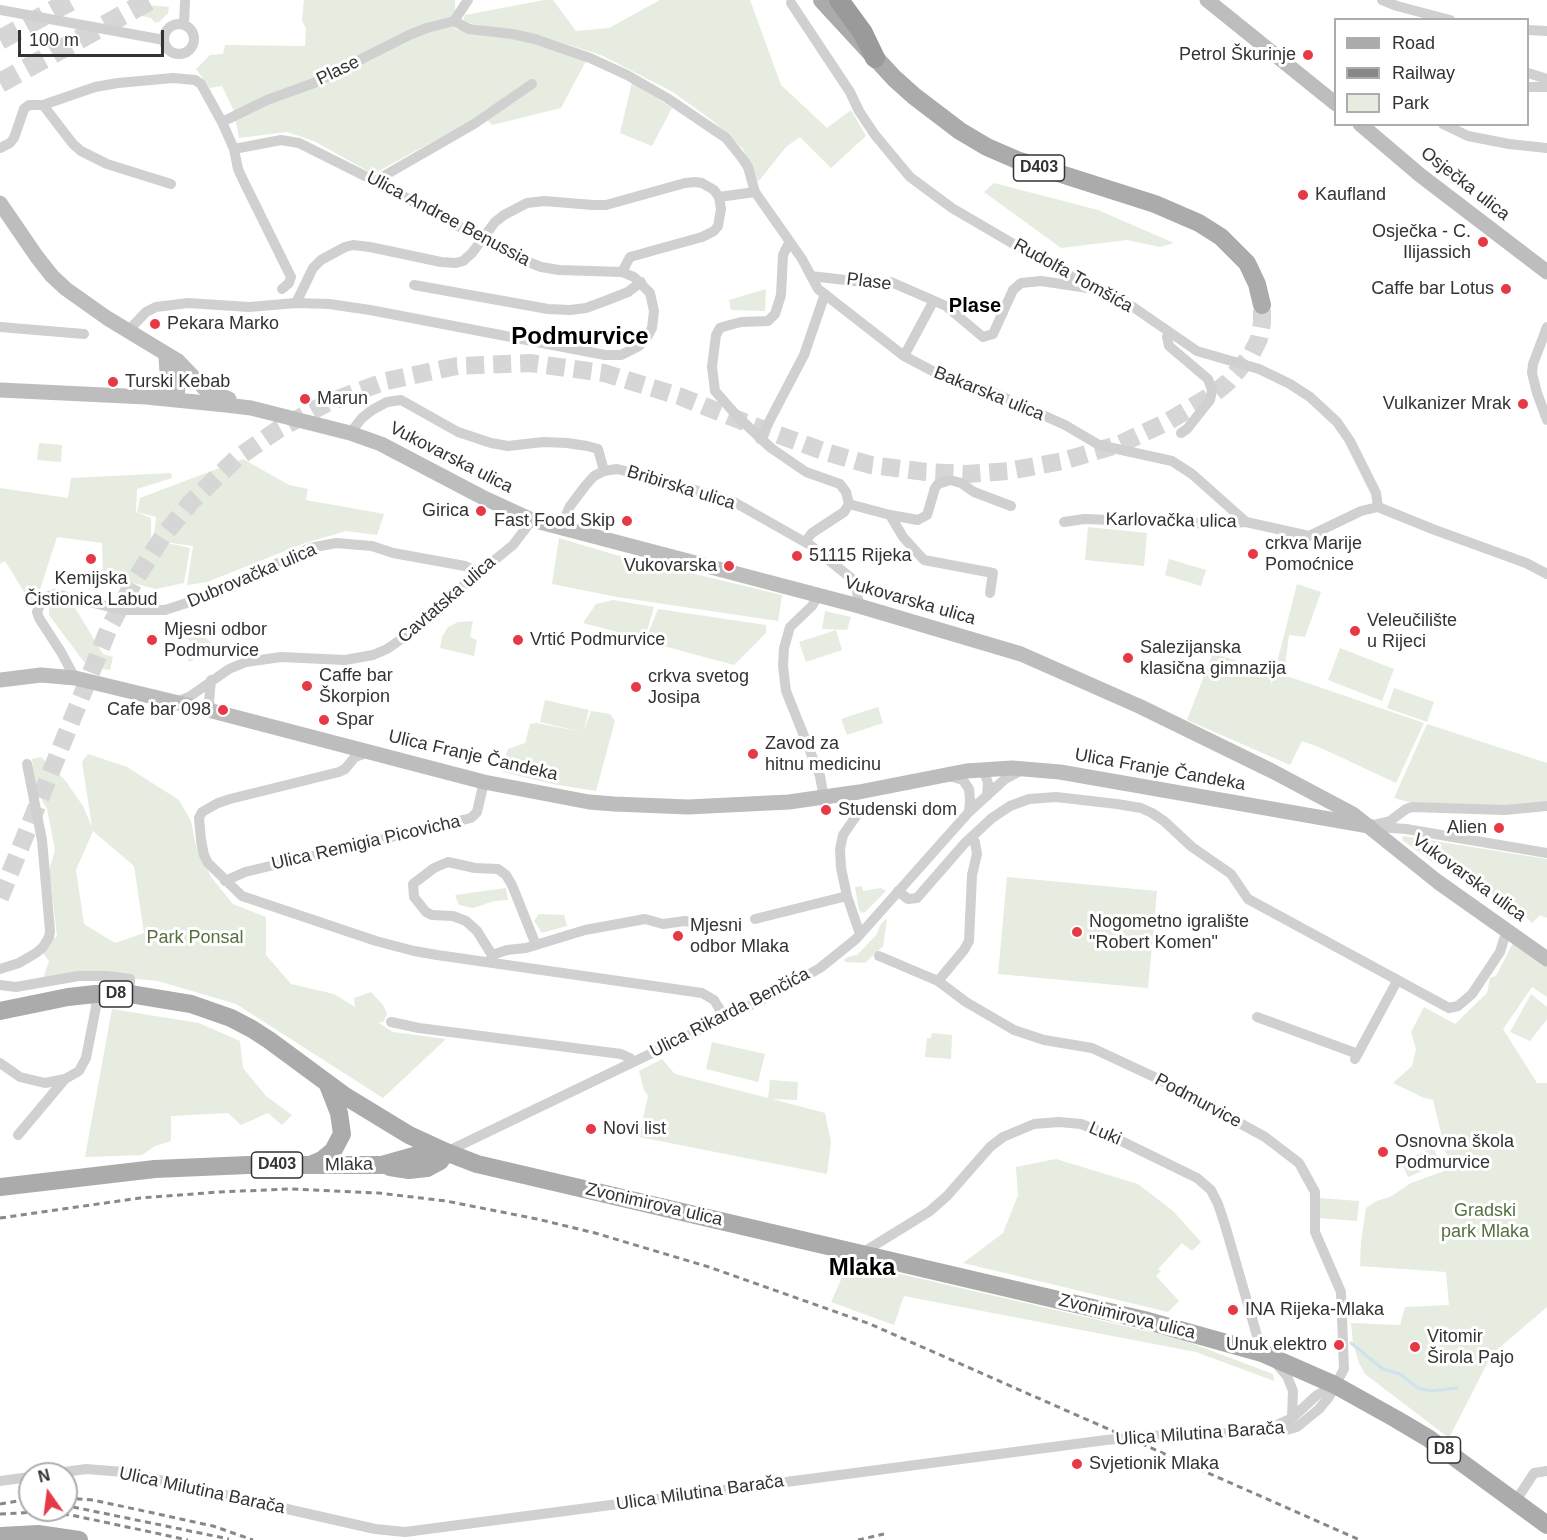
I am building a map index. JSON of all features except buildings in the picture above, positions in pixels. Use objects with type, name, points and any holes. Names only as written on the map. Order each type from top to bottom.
[{"type":"highway","points":[[839,0],[863,33],[875,58]]},
{"type":"main road","name":"D403","points":[[822,0],[875,58],[914,96],[960,131],[987,147],[1051,172],[1155,204],[1211,230],[1230,244],[1247,263],[1257,284],[1262,305]]},
{"type":"main road","points":[[1206,0],[1334,103]]},
{"type":"main road","name":"Osječka ulica","points":[[1362,126],[1437,188],[1547,272]]},
{"type":"main road","name":"Vukovarska ulica","points":[[0,203],[52,276],[79,300],[178,362],[206,390],[251,408],[350,433],[381,444],[482,497],[532,520],[859,606],[1015,652],[1058,670],[1141,707],[1272,771],[1353,814],[1438,882],[1547,959]]},
{"type":"main road","points":[[154,398],[164,388],[167,372],[165,355]]},
{"type":"main road","points":[[165,355],[177,374],[177,400]]},
{"type":"main road","points":[[177,400],[188,386],[188,372]]},
{"type":"main road","name":"Vukovarska ulica","points":[[0,390],[154,398],[251,408]]},
{"type":"main road","name":"Ulica Franje Čandeka","points":[[0,680],[40,675],[75,678],[484,782],[589,802],[688,807],[824,798],[943,774],[977,769],[1026,768],[1369,826]]},
{"type":"main road","name":"Zvonimirova ulica","points":[[0,1011],[68,997],[95,994],[130,994],[191,1004],[231,1018],[269,1040],[365,1109],[409,1135],[477,1164],[1153,1322],[1263,1354],[1335,1385]]},
{"type":"main road","points":[[309,1166],[329,1155],[342,1134],[341,1120],[327,1083]]},
{"type":"main road","name":"Mlaka","points":[[0,1187],[171,1168],[237,1165],[382,1165],[400,1169],[427,1168],[440,1161],[446,1152]]},
{"type":"main road","name":"D8","points":[[1335,1385],[1428,1438],[1547,1525]]},
{"type":"main road","points":[[0,1536],[39,1534],[79,1540]]},
{"type":"street","points":[[184,25],[185,0]]},
{"type":"street","points":[[454,21],[468,0]]},
{"type":"street","points":[[1382,0],[1442,18]]},
{"type":"street","name":"Rudolfa Tomšića","points":[[790,3],[850,92],[875,135],[910,177],[952,208],[1094,289],[1120,298],[1197,351],[1259,369],[1310,397],[1337,422],[1350,441],[1376,493],[1378,507]]},
{"type":"street","points":[[0,10],[164,40]]},
{"type":"street","name":"Plase","points":[[222,122],[267,100],[314,83],[409,35],[454,21]]},
{"type":"street","name":"Bakarska ulica","points":[[454,21],[469,29],[512,34],[566,48],[648,87],[716,129],[726,138],[748,167],[755,192],[802,260],[818,289],[903,356],[940,375],[973,388],[993,392],[1065,425],[1099,445],[1172,461],[1192,474],[1246,522]]},
{"type":"street","points":[[184,25],[193,35],[193,44],[187,52],[173,53],[166,46],[165,35],[170,27],[184,25]]},
{"type":"street","points":[[1529,30],[1547,31]]},
{"type":"street","points":[[1529,74],[1547,79]]},
{"type":"street","points":[[0,148],[14,138],[26,106],[43,105],[95,87],[118,83],[186,78],[195,80],[201,84],[222,122],[234,149],[238,169],[291,277],[289,283],[282,289]]},
{"type":"street","points":[[375,181],[474,124],[532,84]]},
{"type":"street","points":[[1529,87],[1547,87]]},
{"type":"street","points":[[43,105],[81,151],[107,164],[171,184]]},
{"type":"street","points":[[1447,126],[1468,136],[1547,148]]},
{"type":"street","name":"Ulica Andree Benussia","points":[[128,331],[146,312],[164,305],[188,303],[249,307],[296,303],[329,304],[370,310],[614,356],[628,353],[648,337],[654,321],[650,293],[641,282],[622,272],[559,270],[541,267],[518,258],[375,181],[290,140],[267,141],[234,149]]},
{"type":"street","points":[[296,303],[313,268],[321,260],[345,246],[370,247],[456,263],[463,261],[472,253],[495,222],[527,203],[544,201],[606,204],[695,182],[707,185],[719,197],[720,218],[714,231],[702,237],[630,257],[622,272]]},
{"type":"street","points":[[719,197],[755,192]]},
{"type":"street","points":[[789,243],[783,255],[781,295],[775,314],[768,321],[741,322],[720,328],[712,352],[712,373],[715,391],[760,439],[806,472],[840,484],[846,492],[849,504],[844,512],[812,533],[805,542]]},
{"type":"street","name":"Plase","points":[[811,276],[862,282],[891,282],[946,306],[984,337],[993,334],[1013,290],[1021,283],[1041,281],[1094,289]]},
{"type":"street","points":[[414,285],[548,309],[570,310],[586,308],[628,292],[641,282]]},
{"type":"street","points":[[760,439],[804,355],[825,294]]},
{"type":"street","points":[[903,356],[933,302]]},
{"type":"street","points":[[0,327],[84,334]]},
{"type":"street","points":[[1547,327],[1533,364],[1532,373],[1547,420]]},
{"type":"street","points":[[1169,332],[1167,337],[1169,346],[1208,379],[1212,390],[1210,400],[1187,429],[1181,433]]},
{"type":"street","name":"Bribirska ulica","points":[[350,433],[372,410],[387,402],[401,400],[458,432],[491,443],[508,446],[555,443],[598,449],[604,471]]},
{"type":"street","name":"Bribirska ulica","points":[[560,528],[570,506],[594,476],[604,471],[617,469],[631,472],[734,502],[805,542],[851,578],[857,591],[859,606]]},
{"type":"street","points":[[849,504],[914,521],[923,518],[929,510],[934,488],[940,482],[950,480],[1011,506]]},
{"type":"street","points":[[1378,507],[1526,563],[1547,574]]},
{"type":"street","name":"Karlovačka ulica","points":[[1064,522],[1084,519],[1219,524],[1246,522],[1308,536],[1361,511],[1378,507]]},
{"type":"street","points":[[890,515],[903,537],[924,561],[993,573],[990,593]]},
{"type":"street","name":"Cavtatska ulica","points":[[176,702],[189,697],[211,680],[238,665],[260,659],[281,657],[334,661],[373,655],[399,642],[513,544],[532,520]]},
{"type":"street","name":"Dubrovačka ulica","points":[[75,678],[37,612],[40,605],[49,596],[55,594],[123,610],[165,610],[205,597],[310,548],[336,543],[372,546],[393,553],[465,566],[479,572]]},
{"type":"street","points":[[818,595],[812,606],[790,627],[784,648],[783,666],[786,691],[820,776],[824,798]]},
{"type":"street","points":[[211,680],[209,702],[212,711]]},
{"type":"street","points":[[333,742],[343,754],[343,763],[339,772]]},
{"type":"street","points":[[369,752],[355,757],[345,769],[339,772],[230,799],[202,812],[199,824],[204,855],[214,870],[242,896],[376,941],[414,951],[491,959],[702,993],[714,1000],[725,1018]]},
{"type":"street","points":[[0,969],[19,963],[36,953],[43,947],[50,931],[42,840],[27,764]]},
{"type":"street","name":"Ulica Rikarda Benčića","points":[[446,1152],[725,1018],[807,976],[838,955],[860,934],[969,812],[1011,774],[1026,768]]},
{"type":"street","points":[[977,769],[986,777],[987,796]]},
{"type":"street","points":[[943,774],[959,778],[966,785],[970,797],[969,812]]},
{"type":"street","name":"Ulica Remigia Picovicha","points":[[225,881],[245,872],[471,818],[477,812],[484,782]]},
{"type":"street","points":[[898,891],[908,899],[916,898],[972,837],[992,818],[1010,806],[1040,797],[1066,798],[1141,808],[1160,817],[1192,847],[1231,874],[1248,898],[1442,1006],[1449,1008],[1458,1006],[1478,985],[1510,932]]},
{"type":"street","name":"Vukovarska ulica","points":[[1369,826],[1390,821],[1412,807],[1505,810],[1547,806]]},
{"type":"street","points":[[1412,807],[1408,812],[1408,823],[1418,831]]},
{"type":"street","points":[[860,934],[847,896],[841,868],[841,841],[861,809]]},
{"type":"street","points":[[1369,826],[1418,831],[1547,853]]},
{"type":"street","points":[[938,981],[969,941],[970,891],[977,854],[972,837]]},
{"type":"street","points":[[491,959],[477,931],[466,921],[453,916],[432,915],[426,912],[414,897],[413,884],[434,868],[448,862],[475,868],[498,869],[506,875],[512,885],[536,945]]},
{"type":"street","points":[[755,919],[847,896]]},
{"type":"street","points":[[491,959],[585,930],[645,919],[663,924],[685,921],[694,923]]},
{"type":"street","name":"Podmurvice","points":[[879,956],[938,981],[966,1002],[1014,1030],[1044,1040],[1092,1048],[1165,1082],[1236,1121],[1299,1162],[1314,1190],[1315,1232],[1341,1292],[1345,1366],[1335,1385]]},
{"type":"street","points":[[0,985],[16,987],[78,976],[107,976],[130,979],[130,994]]},
{"type":"street","points":[[1257,1017],[1357,1057],[1397,981]]},
{"type":"street","points":[[0,1063],[20,1077],[45,1083],[65,1079],[79,1071],[86,1058],[96,1007],[95,994]]},
{"type":"street","points":[[391,1022],[419,1028],[621,1054],[633,1062]]},
{"type":"street","points":[[18,1135],[65,1079]]},
{"type":"street","name":"Luki","points":[[862,1253],[930,1211],[990,1147],[1004,1137],[1034,1125],[1059,1122],[1080,1124],[1109,1135],[1202,1181],[1210,1190],[1218,1204],[1225,1225],[1263,1354]]},
{"type":"street","points":[[1263,1354],[1279,1366],[1289,1381],[1294,1394],[1292,1418]]},
{"type":"street","points":[[1263,1430],[1292,1418],[1317,1395],[1335,1385]]},
{"type":"street","name":"Ulica Milutina Barača","points":[[78,1470],[124,1472],[375,1529],[405,1532],[1106,1440],[1263,1430],[1283,1431],[1297,1426],[1319,1409],[1335,1385]]},
{"type":"street","points":[[1515,1502],[1534,1473],[1547,1471]]},
{"type":"street","points":[[0,1481],[18,1479]]},
{"type":"green space","points":[[304,0],[455,0],[455,29],[542,44],[586,61],[561,108],[492,125],[482,115],[373,174],[314,141],[287,132],[239,138],[234,111],[222,86],[210,88],[196,69],[210,55],[223,54],[225,45],[305,46],[306,29],[302,20]]},
{"type":"green space","points":[[553,0],[576,31],[609,28],[660,0],[750,0],[781,85],[827,128],[851,110],[866,136],[831,168],[800,137],[786,147],[758,182],[743,149],[713,121],[673,92],[601,55],[541,36],[463,22],[465,15]]},
{"type":"green space","points":[[139,4],[169,7],[168,13],[155,23],[151,18],[137,15]]},
{"type":"green space","points":[[632,82],[672,108],[652,146],[620,133]]},
{"type":"green space","points":[[994,183],[1098,210],[1174,243],[1160,247],[1127,240],[1061,248],[984,192]]},
{"type":"green space","points":[[766,289],[765,311],[731,310],[729,300]]},
{"type":"green space","points":[[39,443],[62,445],[61,462],[37,460]]},
{"type":"green space","points":[[243,459],[289,485],[308,489],[306,500],[384,514],[377,535],[346,531],[305,543],[207,582],[187,585],[193,546],[158,541],[190,548],[184,583],[156,589],[103,575],[102,543],[57,537],[34,608],[5,561],[0,564],[0,488],[68,498],[71,478],[171,473],[172,478],[137,489],[136,512],[151,518],[151,540],[153,541],[156,517],[137,512],[140,498]]},
{"type":"green space","points":[[1088,527],[1147,533],[1144,566],[1085,560]]},
{"type":"green space","points":[[559,538],[616,555],[782,595],[778,621],[617,597],[552,584]]},
{"type":"green space","points":[[1169,559],[1206,570],[1201,586],[1165,575]]},
{"type":"green space","points":[[1297,584],[1321,592],[1305,637],[1289,635],[1284,675],[1424,723],[1396,783],[1302,741],[1290,765],[1187,720],[1213,653],[1273,673],[1270,690]]},
{"type":"green space","points":[[613,600],[654,607],[647,631],[641,638],[583,623],[596,604]]},
{"type":"green space","points":[[54,602],[72,605],[75,608],[103,654],[113,657],[110,670],[97,668],[84,662],[49,615],[49,606]]},
{"type":"green space","points":[[658,609],[766,625],[766,633],[734,665],[645,641]]},
{"type":"green space","points":[[825,611],[851,617],[847,630],[822,629]]},
{"type":"green space","points":[[473,621],[470,637],[477,640],[474,656],[440,648],[442,637],[448,627],[458,622]]},
{"type":"green space","points":[[836,630],[842,650],[806,662],[799,642]]},
{"type":"green space","points":[[204,636],[217,649],[188,662],[191,642],[186,637]]},
{"type":"green space","points":[[1340,648],[1394,669],[1382,701],[1328,680]]},
{"type":"green space","points":[[1394,688],[1434,702],[1427,722],[1387,708]]},
{"type":"green space","points":[[545,700],[589,710],[583,733],[591,711],[610,714],[615,721],[596,791],[552,784],[503,772],[502,764],[508,749],[525,743],[530,724],[537,723],[582,732],[540,722]]},
{"type":"green space","points":[[878,707],[883,723],[847,735],[841,719]]},
{"type":"green space","points":[[1427,724],[1547,763],[1547,801],[1517,806],[1408,802],[1394,798]]},
{"type":"green space","name":"Park Ponsal","points":[[88,754],[127,767],[179,800],[191,821],[195,842],[211,877],[233,904],[266,917],[266,955],[291,984],[334,994],[355,1007],[354,998],[371,992],[383,1005],[387,1014],[384,1021],[379,1023],[393,1032],[446,1039],[383,1098],[236,1004],[158,981],[137,979],[99,978],[40,987],[49,961],[41,951],[57,936],[49,870],[55,850],[47,809],[35,788],[32,759],[41,757],[65,780],[83,806],[92,827],[82,762]],"holes":[[[93,831],[134,866],[144,933],[115,943],[84,924],[76,870]]]},
{"type":"green space","points":[[1403,836],[1547,859],[1547,918],[1540,915],[1532,923],[1521,912],[1462,874],[1431,861],[1402,840]]},
{"type":"green space","name":"Nogometno igralište \"Robert Komen\"","points":[[1007,877],[1157,891],[1148,988],[998,974]]},
{"type":"green space","points":[[862,886],[863,891],[881,888],[886,891],[862,913],[859,910],[855,887]]},
{"type":"green space","points":[[506,888],[508,900],[494,901],[473,908],[459,905],[455,895]]},
{"type":"green space","points":[[539,914],[564,915],[567,926],[542,933],[534,921]]},
{"type":"green space","points":[[886,919],[883,946],[865,963],[845,962],[844,960],[848,957],[857,955],[877,934],[880,925]]},
{"type":"green space","name":"Gradski park Mlaka","points":[[1514,941],[1547,965],[1547,997],[1532,987],[1503,1029],[1537,1083],[1547,1083],[1547,1307],[1492,1354],[1449,1438],[1365,1374],[1353,1343],[1351,1323],[1400,1325],[1405,1307],[1449,1305],[1446,1272],[1360,1266],[1361,1242],[1366,1208],[1376,1201],[1390,1197],[1411,1183],[1450,1169],[1433,1100],[1393,1083],[1412,1066],[1416,1049],[1411,1032],[1424,1007],[1455,1024],[1487,993],[1490,978],[1496,976]]},
{"type":"green space","points":[[1531,994],[1547,1007],[1547,1019],[1530,1041],[1510,1032]]},
{"type":"green space","points":[[112,1009],[199,1023],[240,1041],[243,1068],[266,1096],[292,1115],[282,1125],[268,1113],[241,1125],[228,1113],[171,1116],[171,1141],[155,1146],[142,1155],[85,1157]]},
{"type":"green space","points":[[932,1033],[952,1035],[951,1059],[925,1057],[927,1038],[931,1038]]},
{"type":"green space","points":[[712,1042],[765,1054],[758,1082],[706,1069]]},
{"type":"green space","points":[[662,1059],[675,1074],[768,1098],[770,1080],[798,1082],[797,1100],[772,1099],[825,1113],[831,1142],[827,1174],[639,1137],[648,1096],[639,1071]]},
{"type":"green space","points":[[1434,1148],[1440,1164],[1408,1177],[1401,1161]]},
{"type":"green space","points":[[1056,1159],[1138,1184],[1173,1211],[1201,1242],[1192,1251],[1182,1243],[1158,1269],[1161,1271],[1156,1276],[1179,1301],[1168,1312],[963,1263],[1003,1233],[1018,1195],[1016,1167]]},
{"type":"green space","points":[[1319,1198],[1359,1201],[1357,1221],[1318,1218]]},
{"type":"green space","points":[[849,1262],[1180,1339],[1273,1374],[1274,1381],[1196,1352],[904,1296],[894,1325],[831,1302]]},
{"type":"waterway","points":[[1351,1343],[1383,1369],[1400,1374],[1418,1388],[1432,1391],[1457,1388]]},
{"type":"tunnel","points":[[0,40],[72,0]]},
{"type":"tunnel","points":[[0,83],[150,0]]},
{"type":"tunnel","points":[[0,898],[109,628],[135,580],[163,536],[192,501],[237,458],[279,429],[327,403],[386,381],[457,366],[530,363],[604,373],[679,396],[762,429],[871,465],[926,472],[967,474],[1009,471],[1063,461],[1120,444],[1167,422],[1212,395],[1228,382],[1251,355],[1259,339],[1262,305]]},
{"type":"railway","points":[[0,1218],[140,1198],[290,1189],[379,1193],[446,1201],[537,1219],[595,1233],[709,1267],[870,1324],[1360,1540]]},
{"type":"railway","points":[[78,1499],[93,1500],[213,1526],[253,1540]]},
{"type":"railway","points":[[0,1504],[18,1501]]},
{"type":"railway","points":[[78,1508],[229,1539]]},
{"type":"railway","points":[[0,1514],[39,1512],[71,1515],[188,1540]]},
{"type":"railway","points":[[858,1540],[884,1534]]},
{"type":"place","name":"Petrol Škurinje","points":[[1308,55]]},
{"type":"place","name":"Kaufland","points":[[1303,195]]},
{"type":"place","name":"Osječka - C. Ilijassich","points":[[1483,242]]},
{"type":"place","name":"Caffe bar Lotus","points":[[1506,289]]},
{"type":"place","name":"Pekara Marko","points":[[155,324]]},
{"type":"place","name":"Turski Kebab","points":[[113,382]]},
{"type":"place","name":"Marun","points":[[305,399]]},
{"type":"place","name":"Vulkanizer Mrak","points":[[1523,404]]},
{"type":"place","name":"Girica","points":[[481,511]]},
{"type":"place","name":"Fast Food Skip","points":[[627,521]]},
{"type":"place","name":"crkva Marije Pomoćnice","points":[[1253,554]]},
{"type":"place","name":"51115 Rijeka","points":[[797,556]]},
{"type":"place","name":"Kemijska Čistionica Labud","points":[[91,559]]},
{"type":"place","name":"Vukovarska","points":[[729,566]]},
{"type":"place","name":"Veleučilište u Rijeci","points":[[1355,631]]},
{"type":"place","name":"Mjesni odbor Podmurvice","points":[[152,640]]},
{"type":"place","name":"Vrtić Podmurvice","points":[[518,640]]},
{"type":"place","name":"Salezijanska klasična gimnazija","points":[[1128,658]]},
{"type":"place","name":"Caffe bar Škorpion","points":[[307,686]]},
{"type":"place","name":"crkva svetog Josipa","points":[[636,687]]},
{"type":"place","name":"Cafe bar 098","points":[[223,710]]},
{"type":"place","name":"Spar","points":[[324,720]]},
{"type":"place","name":"Zavod za hitnu medicinu","points":[[753,754]]},
{"type":"place","name":"Studenski dom","points":[[826,810]]},
{"type":"place","name":"Alien","points":[[1499,828]]},
{"type":"place","name":"Nogometno igralište \"Robert Komen\"","points":[[1077,932]]},
{"type":"place","name":"Mjesni odbor Mlaka","points":[[678,936]]},
{"type":"place","name":"Novi list","points":[[591,1129]]},
{"type":"place","name":"Osnovna škola Podmurvice","points":[[1383,1152]]},
{"type":"place","name":"INA Rijeka-Mlaka","points":[[1233,1310]]},
{"type":"place","name":"Unuk elektro","points":[[1339,1345]]},
{"type":"place","name":"Vitomir Širola Pajo","points":[[1415,1347]]},
{"type":"place","name":"Svjetionik Mlaka","points":[[1077,1464]]},
{"type":"district","name":"Plase","points":[[975,306]]},
{"type":"district","name":"Podmurvice","points":[[580,337]]},
{"type":"district","name":"Mlaka","points":[[862,1268]]}]
